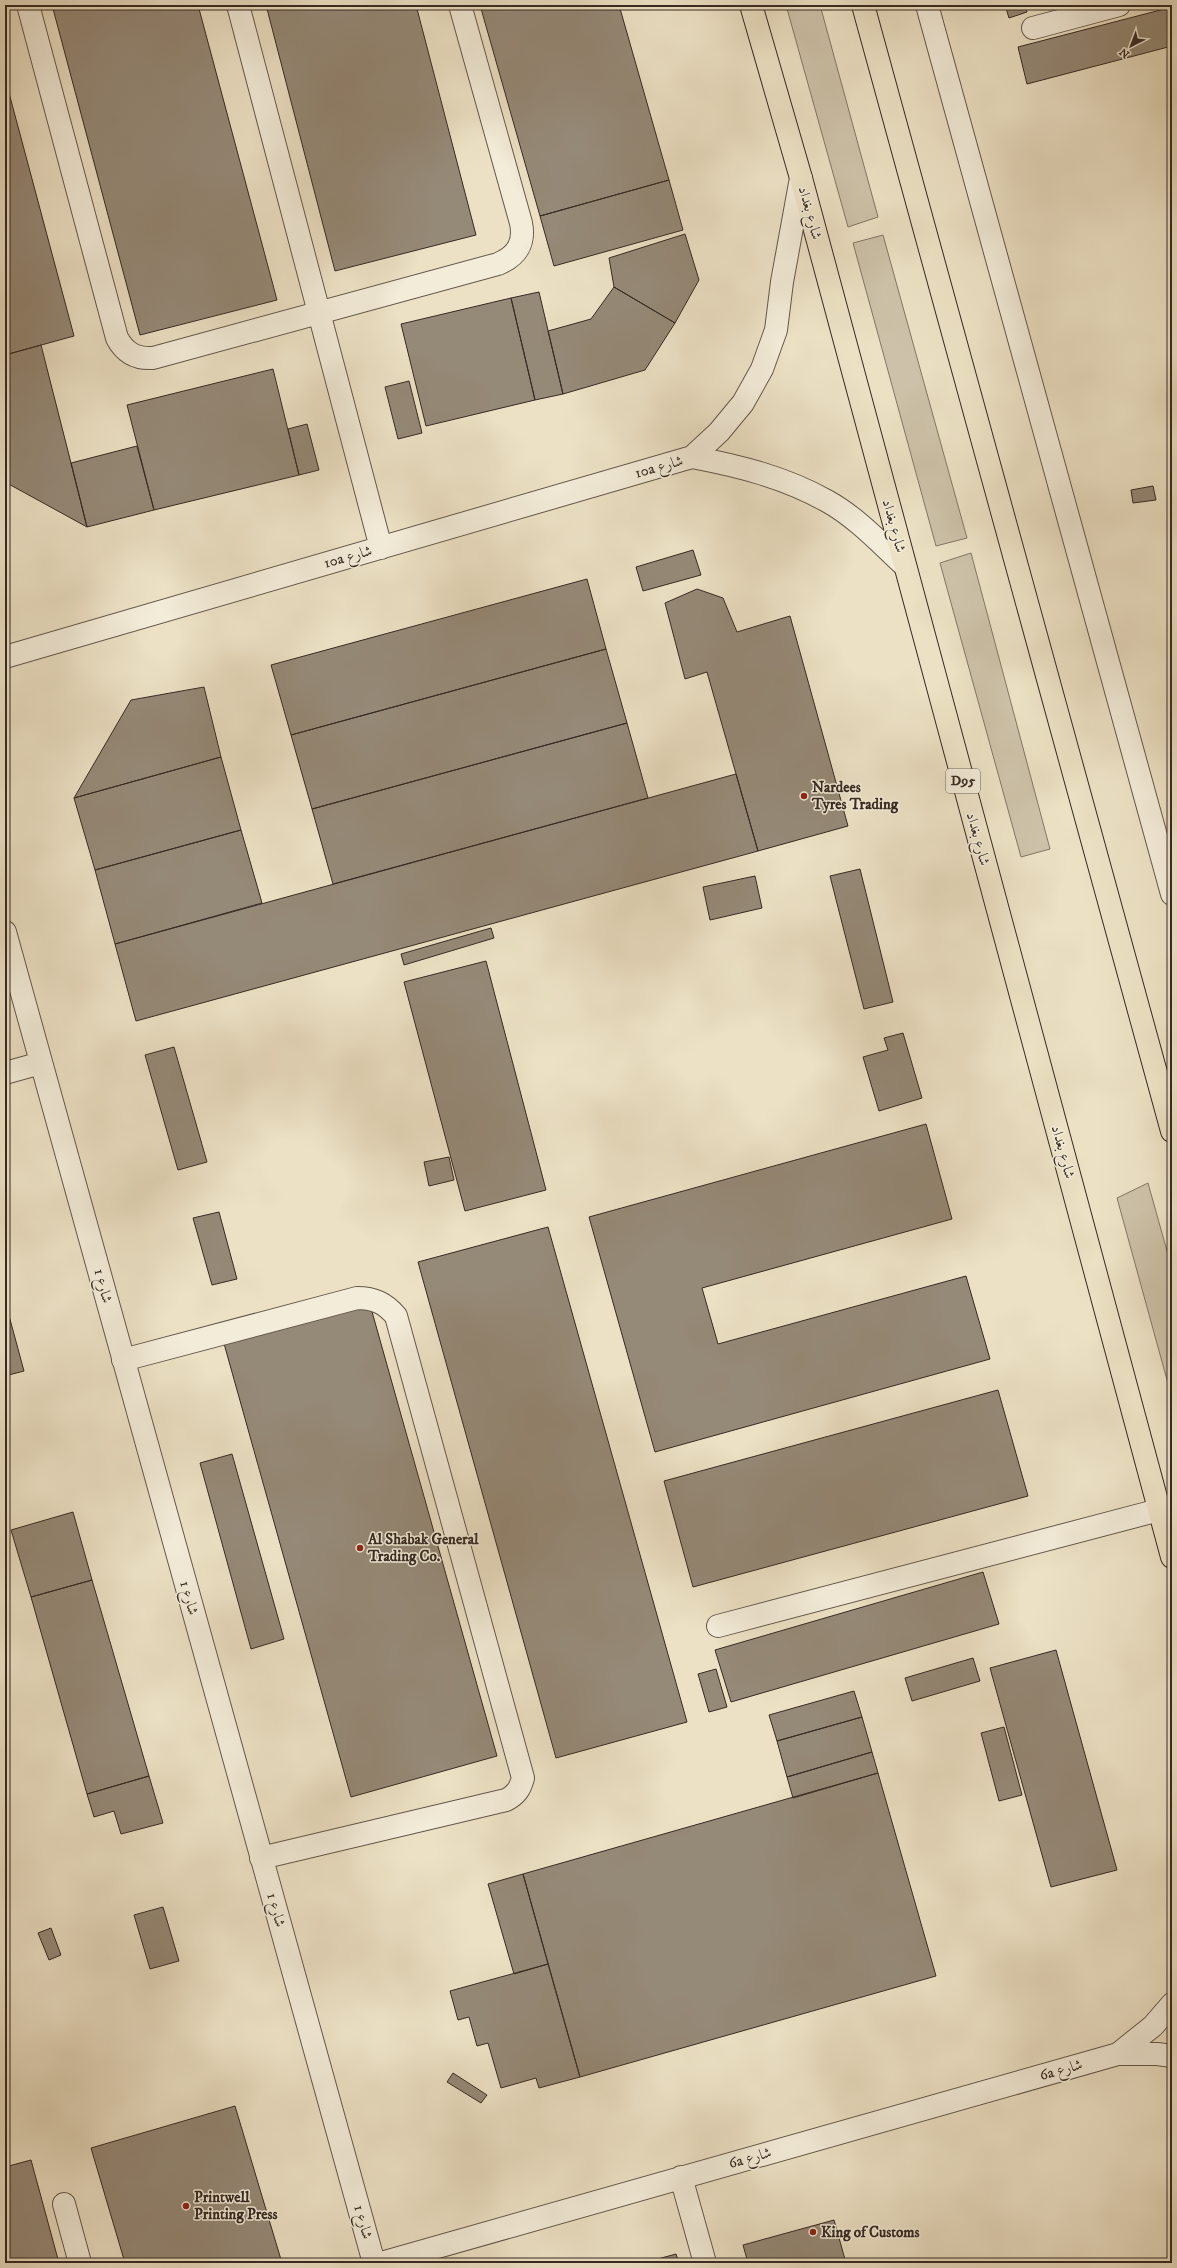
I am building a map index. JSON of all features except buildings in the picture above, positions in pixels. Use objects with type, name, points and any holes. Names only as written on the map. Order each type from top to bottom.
[{"type":"main road","name":"شارع بغداد","points":[[752,5],[801,178],[1172,1557]]},
{"type":"main road","points":[[863,5],[1172,1131]]},
{"type":"street","points":[[28,5],[117,338],[122,348],[131,355],[141,359],[153,358],[498,264],[512,256],[521,244],[523,233],[521,222],[460,5]]},
{"type":"street","points":[[238,5],[381,548]]},
{"type":"street","points":[[927,5],[1172,894]]},
{"type":"street","points":[[1033,28],[1119,5]]},
{"type":"street","name":"10a شارع","points":[[5,657],[692,457],[719,432],[743,403],[762,369],[776,330],[787,252],[801,178]]},
{"type":"street","name":"10a شارع","points":[[692,457],[739,466],[785,480],[828,501],[865,528],[904,565]]},
{"type":"street","name":"شارع 1","points":[[5,932],[374,2263]]},
{"type":"street","points":[[5,1073],[41,1063]]},
{"type":"street","points":[[123,1360],[357,1298],[369,1298],[380,1302],[396,1316],[523,1778],[520,1787],[514,1795],[506,1800],[261,1858]]},
{"type":"street","points":[[718,1626],[1159,1510]]},
{"type":"street","name":"6a شارع","points":[[1118,2054],[1153,2026],[1172,2004]]},
{"type":"street","name":"6a شارع","points":[[381,2263],[1118,2054],[1157,2054],[1172,2056]]},
{"type":"street","points":[[681,2177],[705,2263]]},
{"type":"street","points":[[64,2204],[80,2263]]},
{"type":"shaded area","points":[[786,5],[820,5],[878,217],[848,227]]},
{"type":"shaded area","points":[[883,235],[967,538],[936,546],[853,243]]},
{"type":"shaded area","points":[[971,553],[1050,849],[1021,857],[940,563]]},
{"type":"shaded area","points":[[1148,1183],[1172,1269],[1172,1398],[1117,1198]]},
{"type":"place","name":"Nardees Tyres Trading","points":[[804,796]]},
{"type":"place","name":"Al Shabak General Trading Co.","points":[[360,1548]]},
{"type":"place","name":"Printwell Printing Press","points":[[186,2206]]},
{"type":"place","name":"King of Customs","points":[[813,2232]]}]
